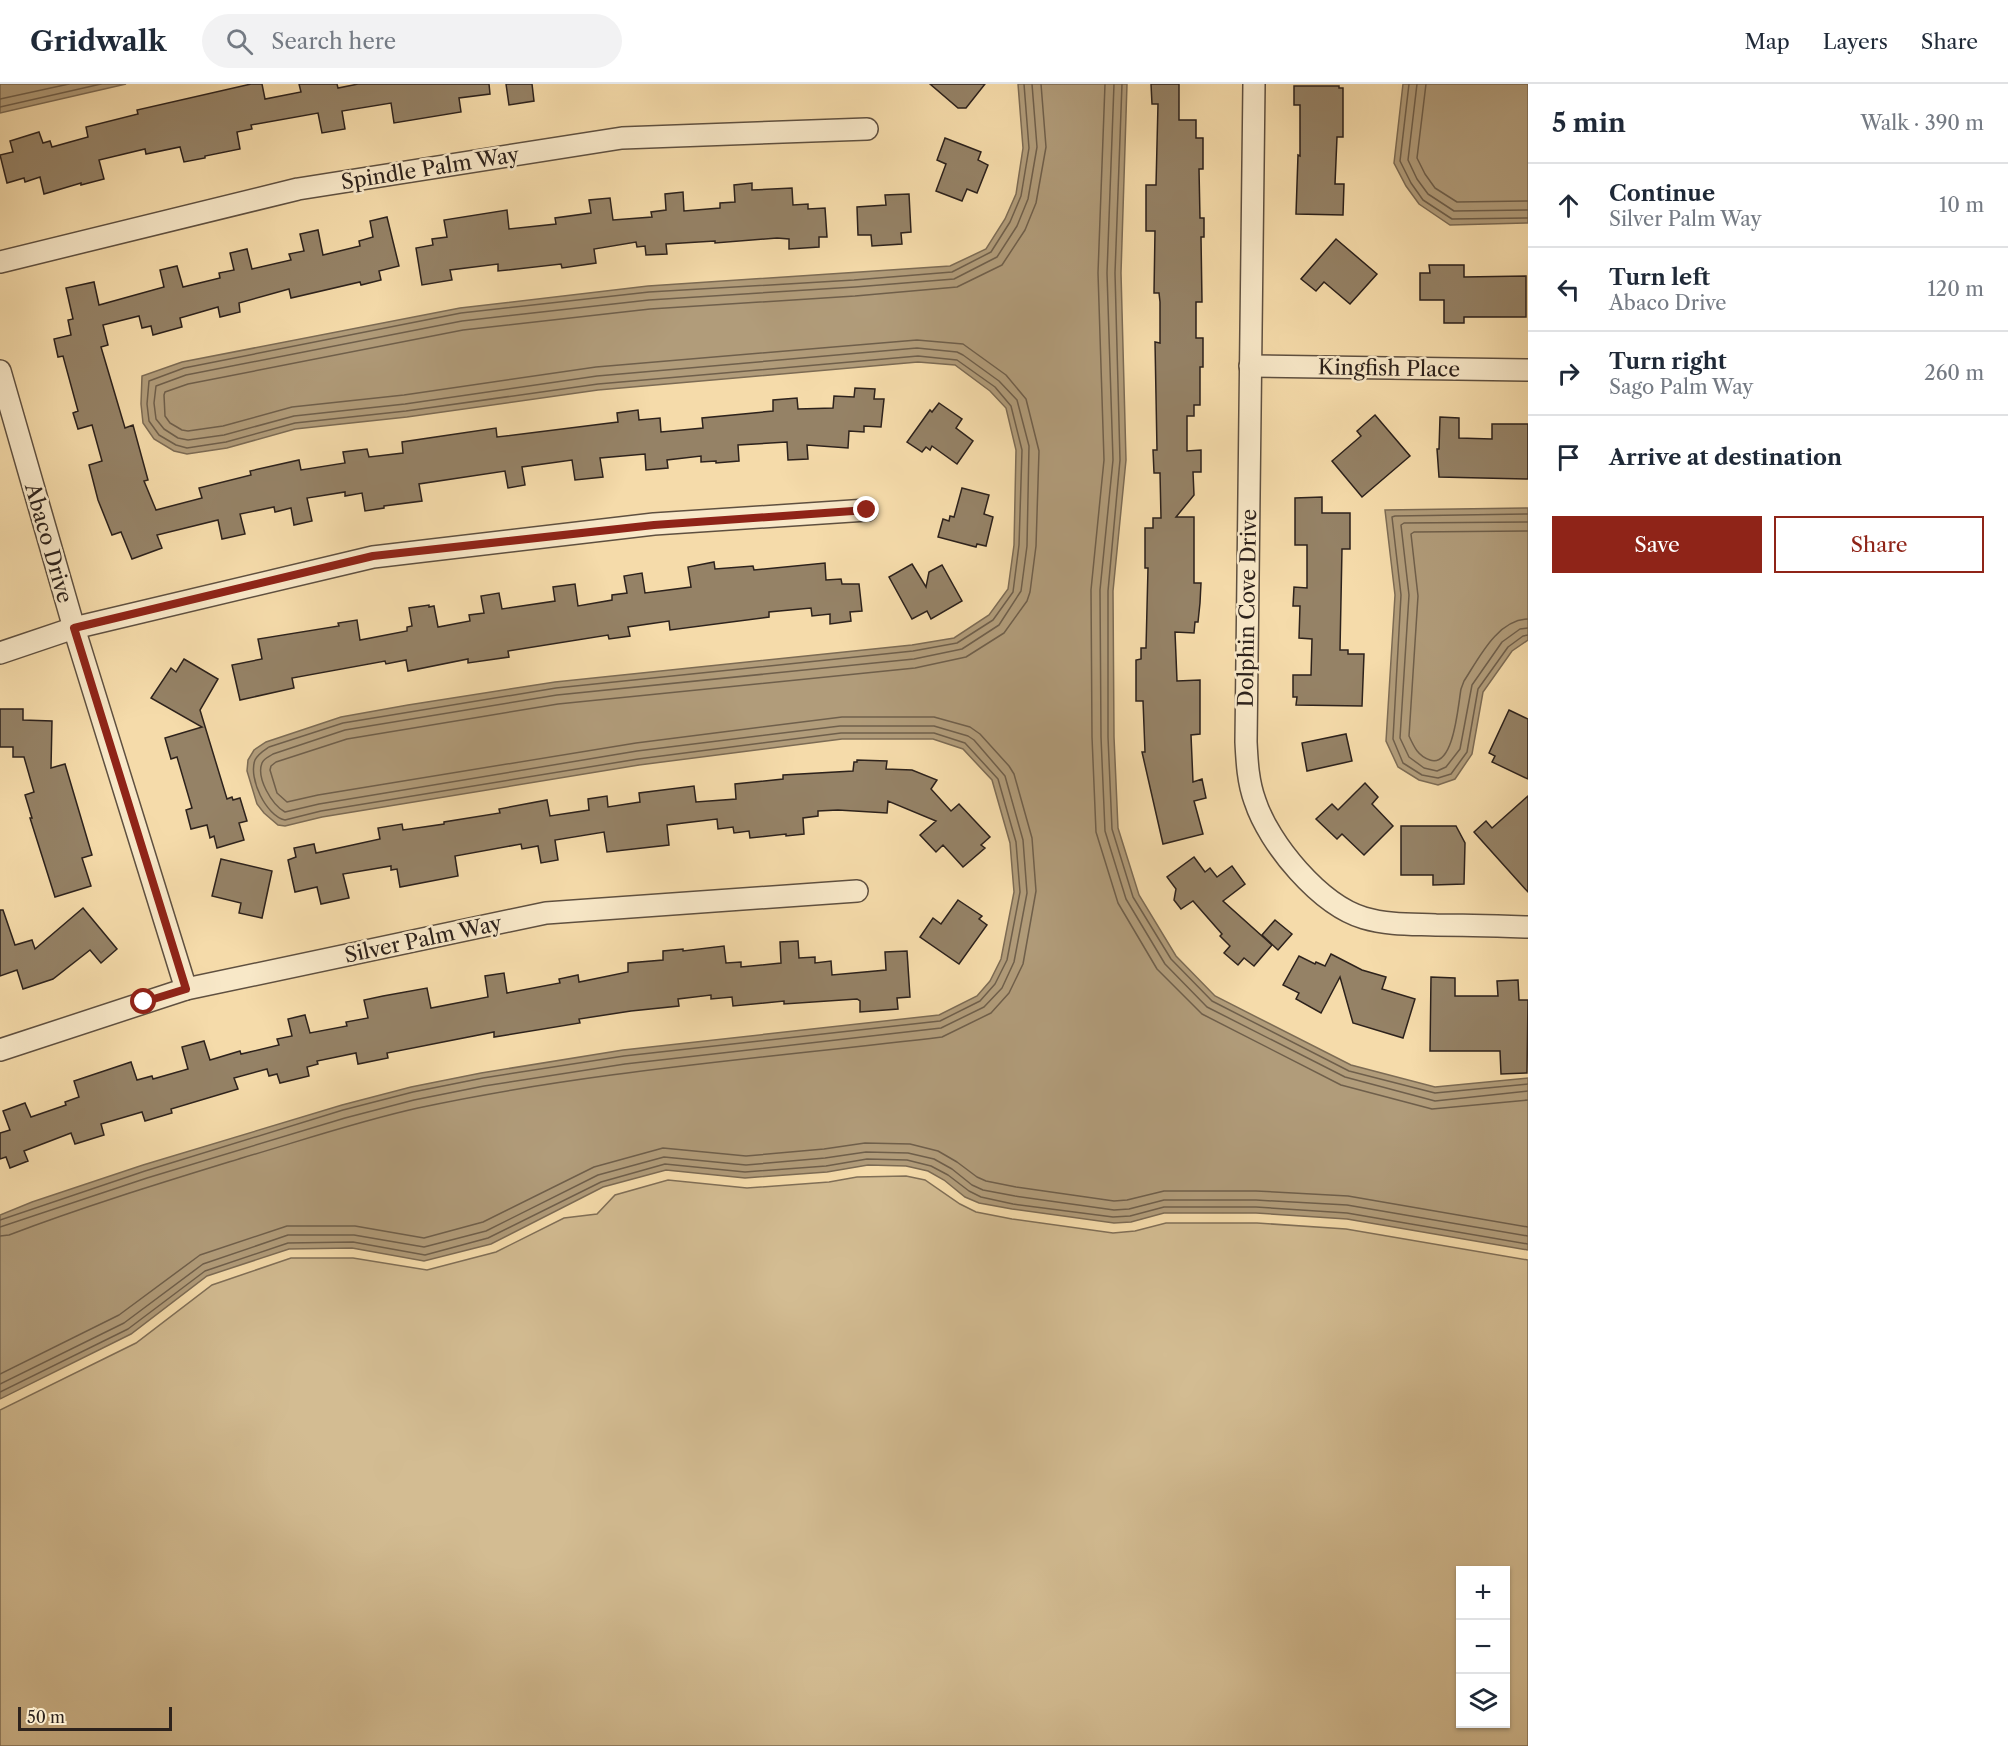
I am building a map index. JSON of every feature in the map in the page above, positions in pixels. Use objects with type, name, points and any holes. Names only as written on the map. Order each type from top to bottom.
[{"type":"street","name":"Dolphin Cove Drive","points":[[1254,84],[1246,742],[1248,773],[1255,802],[1280,850],[1309,883],[1335,903],[1362,918],[1389,924],[1528,927]]},
{"type":"street","name":"Spindle Palm Way","points":[[0,262],[298,189],[622,138],[867,129]]},
{"type":"street","name":"Kingfish Place","points":[[1250,366],[1528,370]]},
{"type":"street","name":"Abaco Drive","points":[[0,371],[74,628],[186,989]]},
{"type":"street","points":[[0,653],[74,628],[373,556],[654,525],[867,510]]},
{"type":"street","name":"Silver Palm Way","points":[[0,1050],[186,989],[546,913],[857,891]]},
{"type":"shaded area","points":[[906,1176],[925,1180],[976,1212],[1113,1233],[1135,1231],[1166,1223],[1257,1223],[1346,1229],[1528,1260],[1528,1746],[0,1746],[0,1410],[136,1343],[212,1285],[291,1258],[353,1258],[427,1270],[496,1252],[564,1218],[597,1214],[615,1195],[668,1180],[747,1188],[829,1182],[857,1177]]},
{"type":"water","points":[[0,84],[126,84],[0,113]]},
{"type":"water","points":[[1018,84],[1127,84],[1121,273],[1126,460],[1113,591],[1114,737],[1118,828],[1139,895],[1176,956],[1215,996],[1351,1065],[1435,1087],[1528,1078],[1528,1250],[1347,1219],[1256,1213],[1164,1213],[1131,1222],[1114,1223],[979,1203],[965,1197],[944,1180],[928,1171],[906,1166],[868,1165],[827,1172],[745,1178],[666,1170],[603,1187],[491,1244],[424,1261],[352,1248],[289,1249],[207,1276],[131,1334],[0,1399],[0,1215],[143,1165],[342,1105],[411,1087],[623,1050],[939,1015],[977,996],[990,981],[1001,959],[1014,892],[1010,843],[992,780],[963,749],[933,739],[842,739],[639,765],[322,817],[285,826],[278,825],[257,804],[247,771],[248,760],[254,750],[266,742],[341,717],[555,682],[912,645],[954,638],[989,615],[1008,589],[1014,545],[1016,450],[1006,408],[990,391],[955,365],[918,362],[598,390],[407,417],[295,429],[227,448],[187,454],[174,451],[154,439],[143,423],[141,404],[142,376],[182,362],[460,308],[648,286],[950,266],[986,249],[1005,219],[1016,194],[1023,148]]},
{"type":"water","points":[[1403,84],[1528,84],[1528,223],[1450,225],[1419,204],[1394,163]]},
{"type":"water","points":[[1528,508],[1528,640],[1512,651],[1483,692],[1472,754],[1455,779],[1438,785],[1419,780],[1398,767],[1386,741],[1395,595],[1385,510]]},
{"type":"building","points":[[251,84],[262,84],[265,99],[301,92],[299,84],[337,84],[338,88],[358,84],[489,84],[490,94],[459,98],[461,112],[394,123],[391,103],[342,111],[345,129],[322,133],[318,113],[251,125],[252,129],[237,132],[240,149],[184,162],[180,147],[146,154],[145,149],[99,160],[104,179],[44,194],[40,177],[25,182],[24,178],[7,183],[0,155],[13,152],[10,141],[39,132],[43,143],[50,141],[52,147],[88,137],[86,127],[138,114],[137,110]]},
{"type":"building","points":[[506,84],[532,84],[534,101],[509,105]]},
{"type":"building","points":[[930,84],[985,84],[966,108],[958,108]]},
{"type":"building","points":[[1151,84],[1179,84],[1179,120],[1196,120],[1196,138],[1203,138],[1203,169],[1199,169],[1200,218],[1204,218],[1204,237],[1201,237],[1202,302],[1196,302],[1196,338],[1203,338],[1203,367],[1200,367],[1200,405],[1194,405],[1194,416],[1187,416],[1187,451],[1201,450],[1201,472],[1193,472],[1194,495],[1176,517],[1194,517],[1194,583],[1201,583],[1200,603],[1194,633],[1175,632],[1177,681],[1200,680],[1200,734],[1191,735],[1193,782],[1202,779],[1206,798],[1194,801],[1203,834],[1163,844],[1142,752],[1145,752],[1143,701],[1136,701],[1136,660],[1141,659],[1141,648],[1146,648],[1148,568],[1145,568],[1145,528],[1153,528],[1153,518],[1161,518],[1160,473],[1154,473],[1153,450],[1157,450],[1155,342],[1160,343],[1160,302],[1159,293],[1154,293],[1155,231],[1146,231],[1146,185],[1156,185],[1158,104],[1152,104]]},
{"type":"building","points":[[1294,86],[1339,86],[1343,88],[1343,137],[1337,137],[1335,184],[1344,184],[1343,215],[1296,214],[1298,155],[1300,156],[1300,105],[1294,105]]},
{"type":"building","points":[[945,138],[981,152],[978,160],[988,165],[977,193],[967,189],[962,201],[936,191],[946,164],[937,160]]},
{"type":"building","points":[[752,183],[752,190],[792,188],[793,205],[808,204],[808,209],[825,208],[827,237],[819,237],[819,247],[789,249],[789,239],[777,238],[666,244],[667,254],[646,255],[645,246],[637,247],[636,242],[594,249],[596,263],[562,268],[561,264],[498,271],[498,264],[450,270],[452,280],[422,285],[416,248],[433,245],[432,239],[447,237],[444,220],[507,210],[509,229],[556,224],[555,218],[591,213],[589,200],[610,198],[613,220],[652,217],[651,212],[666,210],[665,194],[683,192],[684,211],[720,208],[720,203],[735,202],[734,185]]},
{"type":"building","points":[[909,194],[911,232],[901,233],[902,244],[872,246],[871,235],[858,235],[857,207],[886,205],[885,195]]},
{"type":"building","points":[[387,217],[399,266],[379,271],[381,280],[361,285],[360,282],[291,298],[289,289],[239,303],[240,312],[220,317],[218,307],[180,318],[182,327],[153,335],[151,326],[142,328],[139,316],[103,325],[108,345],[101,347],[125,428],[133,425],[148,480],[144,481],[156,510],[202,498],[199,488],[251,475],[250,471],[299,460],[301,470],[345,463],[343,452],[367,449],[369,457],[403,453],[402,442],[496,428],[497,437],[618,422],[617,413],[638,410],[639,420],[660,418],[661,432],[703,428],[702,418],[773,411],[773,400],[797,398],[798,409],[833,408],[834,396],[854,397],[855,388],[875,389],[874,399],[884,399],[881,427],[864,426],[864,432],[849,431],[848,448],[807,445],[808,459],[788,460],[787,442],[738,445],[739,461],[701,462],[701,456],[667,460],[668,468],[646,470],[645,454],[600,458],[603,477],[575,480],[572,460],[522,467],[525,485],[508,488],[505,471],[419,484],[422,501],[365,511],[362,493],[345,496],[345,492],[307,498],[312,521],[294,525],[291,508],[275,512],[274,507],[240,514],[245,534],[222,539],[218,520],[157,535],[162,548],[132,559],[121,532],[112,535],[98,500],[89,465],[102,461],[92,425],[78,429],[73,413],[78,411],[63,356],[58,357],[54,339],[71,335],[68,320],[73,319],[66,288],[94,282],[99,305],[164,287],[160,270],[177,266],[183,287],[220,278],[219,273],[234,270],[230,253],[247,249],[252,269],[291,260],[289,254],[304,251],[300,234],[318,230],[323,255],[360,246],[359,241],[373,237],[370,221]]},
{"type":"building","points":[[1336,239],[1377,274],[1350,304],[1324,282],[1316,291],[1301,279]]},
{"type":"building","points":[[1429,265],[1464,265],[1464,277],[1526,276],[1526,317],[1464,317],[1464,323],[1444,323],[1444,300],[1420,300],[1420,273],[1430,273]]},
{"type":"building","points":[[939,403],[962,419],[956,428],[973,441],[957,464],[932,446],[930,450],[926,447],[922,452],[907,442],[930,410],[932,412]]},
{"type":"building","points":[[1375,415],[1410,456],[1362,497],[1332,461],[1361,436],[1357,431]]},
{"type":"building","points":[[1440,417],[1459,418],[1459,438],[1492,439],[1492,424],[1528,424],[1528,479],[1439,477],[1437,449],[1439,449]]},
{"type":"building","points":[[962,488],[989,495],[984,514],[993,517],[986,546],[977,544],[976,547],[938,537],[943,519],[949,521],[950,516],[954,517]]},
{"type":"building","points":[[1322,497],[1322,513],[1350,513],[1350,549],[1342,549],[1340,650],[1348,650],[1348,654],[1364,654],[1362,706],[1296,705],[1297,697],[1293,697],[1293,675],[1311,675],[1312,639],[1299,638],[1300,606],[1293,606],[1294,587],[1307,588],[1307,545],[1295,545],[1295,498]]},
{"type":"building","points":[[714,562],[715,569],[753,566],[754,570],[825,563],[826,580],[841,579],[842,584],[859,584],[862,611],[850,612],[851,621],[830,624],[830,614],[812,616],[811,608],[769,612],[769,617],[670,630],[669,621],[628,627],[630,636],[609,639],[608,635],[508,651],[509,657],[468,663],[468,659],[408,671],[406,660],[386,664],[385,661],[292,678],[294,688],[240,700],[232,665],[262,659],[258,639],[339,626],[338,623],[357,620],[360,640],[407,631],[407,627],[412,626],[409,608],[429,605],[429,607],[434,606],[438,627],[470,621],[469,615],[484,613],[481,596],[499,593],[502,609],[555,601],[553,587],[575,584],[578,606],[612,600],[612,595],[627,593],[624,576],[642,573],[645,593],[691,587],[688,567]]},
{"type":"building","points":[[912,564],[926,587],[929,572],[942,565],[962,601],[931,619],[927,611],[912,619],[889,577]]},
{"type":"building","points":[[184,659],[218,679],[200,710],[227,799],[240,798],[247,821],[239,823],[244,840],[217,848],[214,836],[210,838],[207,825],[191,829],[186,810],[192,808],[177,757],[171,759],[165,738],[202,727],[151,698],[171,668],[176,672]]},
{"type":"building","points":[[0,709],[23,709],[23,720],[52,721],[51,768],[65,764],[92,855],[82,858],[91,886],[55,897],[30,818],[32,818],[25,795],[34,792],[24,757],[13,757],[13,747],[0,747]]},
{"type":"building","points":[[1509,710],[1528,719],[1528,779],[1492,762],[1495,756],[1489,753]]},
{"type":"building","points":[[1346,734],[1352,761],[1307,771],[1302,743]]},
{"type":"building","points":[[857,760],[887,761],[886,769],[912,770],[937,780],[931,789],[951,811],[959,804],[990,837],[981,845],[985,848],[963,867],[943,845],[936,852],[920,835],[936,821],[888,801],[887,813],[818,811],[818,816],[803,818],[804,834],[750,838],[749,831],[734,833],[733,827],[718,829],[717,819],[667,825],[669,845],[607,852],[604,832],[555,840],[558,860],[541,863],[538,846],[522,849],[521,844],[455,856],[458,876],[400,887],[397,869],[391,870],[391,866],[343,874],[349,898],[321,904],[317,887],[295,892],[288,860],[296,857],[294,848],[314,844],[316,853],[380,839],[378,828],[402,824],[403,830],[444,824],[444,822],[500,813],[499,809],[547,800],[550,816],[589,810],[588,799],[607,796],[608,807],[640,802],[639,793],[694,786],[696,802],[736,799],[735,784],[783,779],[783,775],[853,771],[854,762]]},
{"type":"building","points":[[1365,783],[1378,797],[1372,804],[1393,826],[1364,855],[1342,834],[1337,839],[1316,819],[1332,804],[1338,810]]},
{"type":"building","points":[[1528,796],[1528,892],[1474,832],[1486,821],[1492,828]]},
{"type":"building","points":[[1401,826],[1456,826],[1465,843],[1464,884],[1433,885],[1433,875],[1401,875]]},
{"type":"building","points":[[1194,857],[1205,872],[1210,868],[1217,877],[1232,866],[1245,884],[1223,901],[1272,945],[1254,966],[1244,958],[1238,965],[1224,953],[1230,946],[1193,901],[1181,909],[1174,900],[1176,889],[1167,877]]},
{"type":"building","points":[[221,859],[272,871],[262,918],[239,913],[241,903],[212,896]]},
{"type":"building","points":[[958,900],[982,916],[979,919],[987,925],[959,964],[920,937],[933,918],[941,924]]},
{"type":"building","points":[[83,908],[117,949],[101,963],[90,950],[53,979],[23,989],[17,970],[0,976],[0,910],[3,910],[15,945],[32,940],[35,949]]},
{"type":"building","points":[[1275,920],[1292,934],[1278,950],[1262,935]]},
{"type":"building","points":[[798,941],[799,958],[815,957],[815,963],[831,961],[832,975],[886,970],[885,952],[907,951],[910,997],[897,998],[898,1009],[860,1012],[860,1001],[857,999],[784,1004],[784,1001],[733,1006],[732,997],[711,999],[711,995],[678,999],[679,1006],[579,1019],[580,1023],[494,1037],[494,1032],[387,1053],[388,1058],[358,1064],[356,1053],[317,1061],[318,1064],[307,1067],[309,1076],[280,1083],[277,1074],[269,1076],[267,1069],[234,1078],[238,1089],[171,1109],[172,1113],[145,1121],[142,1112],[101,1124],[104,1135],[75,1144],[71,1133],[24,1151],[28,1161],[10,1168],[6,1157],[0,1159],[0,1133],[10,1130],[3,1111],[25,1103],[31,1117],[66,1105],[65,1102],[79,1097],[74,1081],[131,1062],[137,1080],[152,1076],[153,1079],[188,1069],[182,1047],[204,1041],[210,1060],[240,1051],[241,1054],[279,1045],[277,1039],[292,1036],[288,1019],[305,1015],[310,1033],[347,1026],[346,1022],[368,1018],[364,1000],[383,996],[427,988],[431,1008],[488,997],[485,976],[504,973],[507,993],[560,983],[559,979],[578,975],[579,982],[628,972],[628,963],[663,960],[663,951],[724,946],[726,963],[741,962],[741,967],[781,963],[780,942]]},
{"type":"building","points":[[1331,954],[1362,970],[1386,977],[1382,989],[1415,999],[1403,1038],[1353,1023],[1340,977],[1321,1013],[1296,999],[1299,993],[1283,985],[1299,956],[1325,966]]},
{"type":"building","points":[[1431,977],[1455,978],[1455,996],[1498,996],[1497,981],[1518,980],[1519,1000],[1528,1000],[1527,1073],[1501,1074],[1500,1051],[1430,1051]]},
{"type":"route","points":[[144,1002],[186,989],[74,628],[373,556],[654,525],[867,510]]}]
